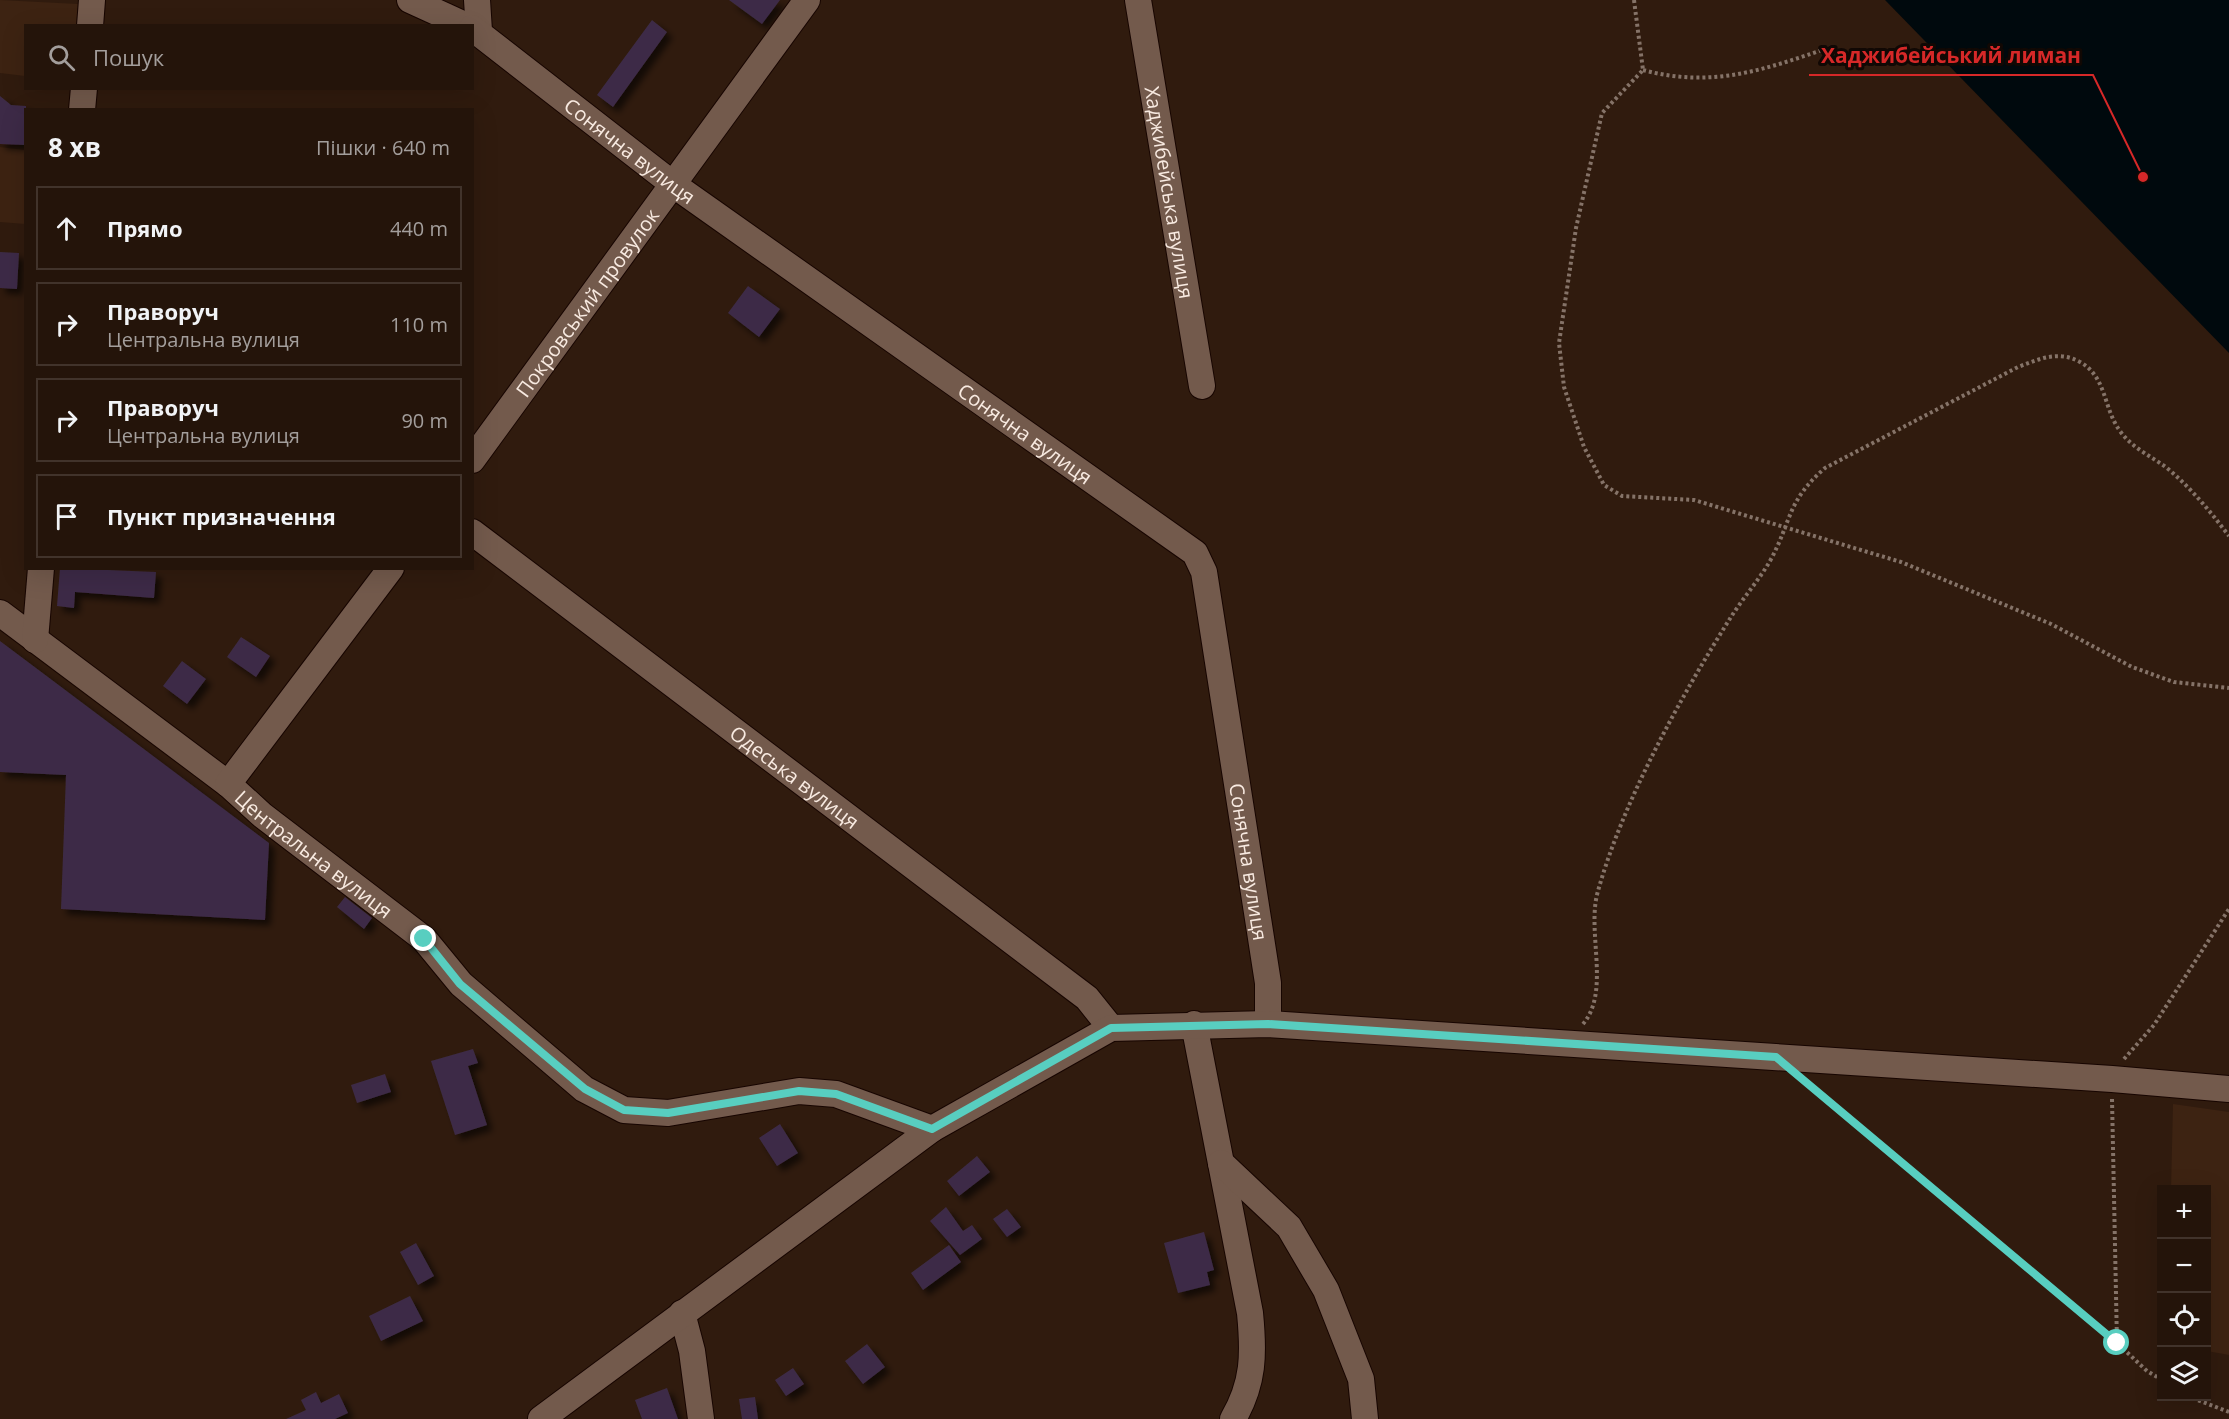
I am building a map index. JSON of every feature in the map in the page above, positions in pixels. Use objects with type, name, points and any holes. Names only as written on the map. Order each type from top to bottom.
[{"type":"street","points":[[90,24],[92,0]]},
{"type":"street","name":"Сонячна вулиця","points":[[410,0],[464,24]]},
{"type":"street","points":[[474,24],[477,0]]},
{"type":"street","name":"Покровський провулок","points":[[474,457],[807,0]]},
{"type":"street","name":"Хаджибейська вулиця","points":[[1138,0],[1202,386]]},
{"type":"street","name":"Сонячна вулиця","points":[[474,29],[674,185],[1195,553],[1204,572],[1265,960],[1268,983],[1268,1024]]},
{"type":"street","points":[[82,108],[84,90]]},
{"type":"street","name":"Одеська вулиця","points":[[474,534],[1087,998],[1111,1028]]},
{"type":"street","points":[[35,640],[41,570]]},
{"type":"street","points":[[228,784],[389,570]]},
{"type":"street","name":"Центральна вулиця","points":[[0,613],[228,784],[262,815],[424,939],[460,984],[585,1089],[624,1110],[668,1113],[799,1091],[836,1094],[932,1129]]},
{"type":"street","points":[[1194,1024],[1250,1313],[1254,1352],[1249,1382],[1233,1419]]},
{"type":"street","points":[[541,1419],[932,1129],[1111,1028],[1194,1024],[1268,1024],[2112,1079],[2229,1089]]},
{"type":"street","points":[[1221,1162],[1289,1227],[1326,1290],[1361,1379],[1365,1419]]},
{"type":"street","points":[[682,1313],[692,1350],[701,1419]]},
{"type":"path","points":[[1634,0],[1643,70]]},
{"type":"path","points":[[1643,70],[1668,77],[1698,80],[1734,76],[1773,67],[1832,47]]},
{"type":"path","points":[[1643,70],[1602,112],[1576,228],[1559,343],[1564,387],[1584,447],[1604,485],[1623,496],[1695,500],[1783,529],[1900,562],[2051,624],[2132,667],[2174,682],[2229,688]]},
{"type":"path","points":[[1563,1043],[1585,1022],[1594,1006],[1597,980],[1593,909],[1624,816],[1677,711],[1731,617],[1770,560],[1795,500],[1807,484],[1825,468],[2018,367],[2045,357],[2061,355],[2091,368],[2100,379],[2112,418],[2121,432],[2131,443],[2187,486],[2229,536]]},
{"type":"path","points":[[2117,1343],[2112,1079],[2123,1060],[2154,1025],[2229,909]]},
{"type":"path","points":[[1803,1080],[2117,1343],[2147,1371],[2157,1377]]},
{"type":"path","points":[[2200,1401],[2229,1412]]},
{"type":"shaded area","points":[[0,0],[78,4],[76,24],[24,24],[24,76],[0,73]]},
{"type":"shaded area","points":[[1885,0],[2229,0],[2229,353]]},
{"type":"shaded area","points":[[0,147],[24,150],[24,224],[0,222]]},
{"type":"shaded area","points":[[2173,1104],[2229,1112],[2229,1355],[2211,1352],[2211,1185],[2171,1185]]},
{"type":"building","points":[[729,0],[780,0],[762,24]]},
{"type":"building","points":[[652,20],[667,32],[613,107],[597,95]]},
{"type":"building","points":[[0,96],[11,105],[26,106],[26,108],[24,108],[24,145],[0,144]]},
{"type":"building","points":[[0,252],[19,253],[17,289],[0,288]]},
{"type":"building","points":[[748,286],[780,309],[759,337],[728,313]]},
{"type":"building","points":[[60,570],[156,572],[154,598],[75,592],[74,608],[57,606]]},
{"type":"building","points":[[241,637],[270,656],[256,677],[227,657]]},
{"type":"building","points":[[0,641],[269,843],[265,920],[61,909],[66,775],[0,772]]},
{"type":"building","points":[[182,661],[206,679],[187,704],[163,686]]},
{"type":"building","points":[[345,897],[372,918],[364,929],[337,907]]},
{"type":"building","points":[[473,1049],[478,1063],[468,1066],[487,1125],[455,1135],[431,1061]]},
{"type":"building","points":[[385,1074],[391,1092],[357,1103],[351,1085]]},
{"type":"building","points":[[780,1124],[798,1153],[777,1166],[759,1138]]},
{"type":"building","points":[[977,1156],[990,1172],[959,1196],[947,1181]]},
{"type":"building","points":[[946,1207],[963,1231],[972,1225],[982,1239],[960,1255],[930,1221]]},
{"type":"building","points":[[1007,1209],[1021,1227],[1007,1237],[993,1219]]},
{"type":"building","points":[[1204,1232],[1214,1270],[1207,1272],[1210,1285],[1178,1293],[1164,1243]]},
{"type":"building","points":[[416,1243],[434,1276],[418,1285],[400,1252]]},
{"type":"building","points":[[949,1245],[961,1262],[923,1290],[911,1273]]},
{"type":"building","points":[[410,1296],[423,1321],[381,1341],[369,1316]]},
{"type":"building","points":[[867,1344],[885,1367],[863,1384],[845,1361]]},
{"type":"building","points":[[793,1368],[804,1384],[786,1396],[775,1380]]},
{"type":"building","points":[[667,1388],[678,1419],[642,1419],[635,1400]]},
{"type":"building","points":[[316,1392],[321,1403],[339,1394],[348,1413],[335,1419],[286,1419],[306,1410],[301,1400]]},
{"type":"building","points":[[755,1397],[758,1419],[742,1419],[739,1399]]},
{"type":"place","name":"Хаджибейський лиман","points":[[2143,177]]},
{"type":"route","points":[[424,939],[460,984],[517,1029],[585,1089],[624,1110],[668,1113],[799,1091],[836,1094],[932,1129],[1111,1028],[1194,1024],[1268,1024],[1776,1057],[2117,1343]]}]
